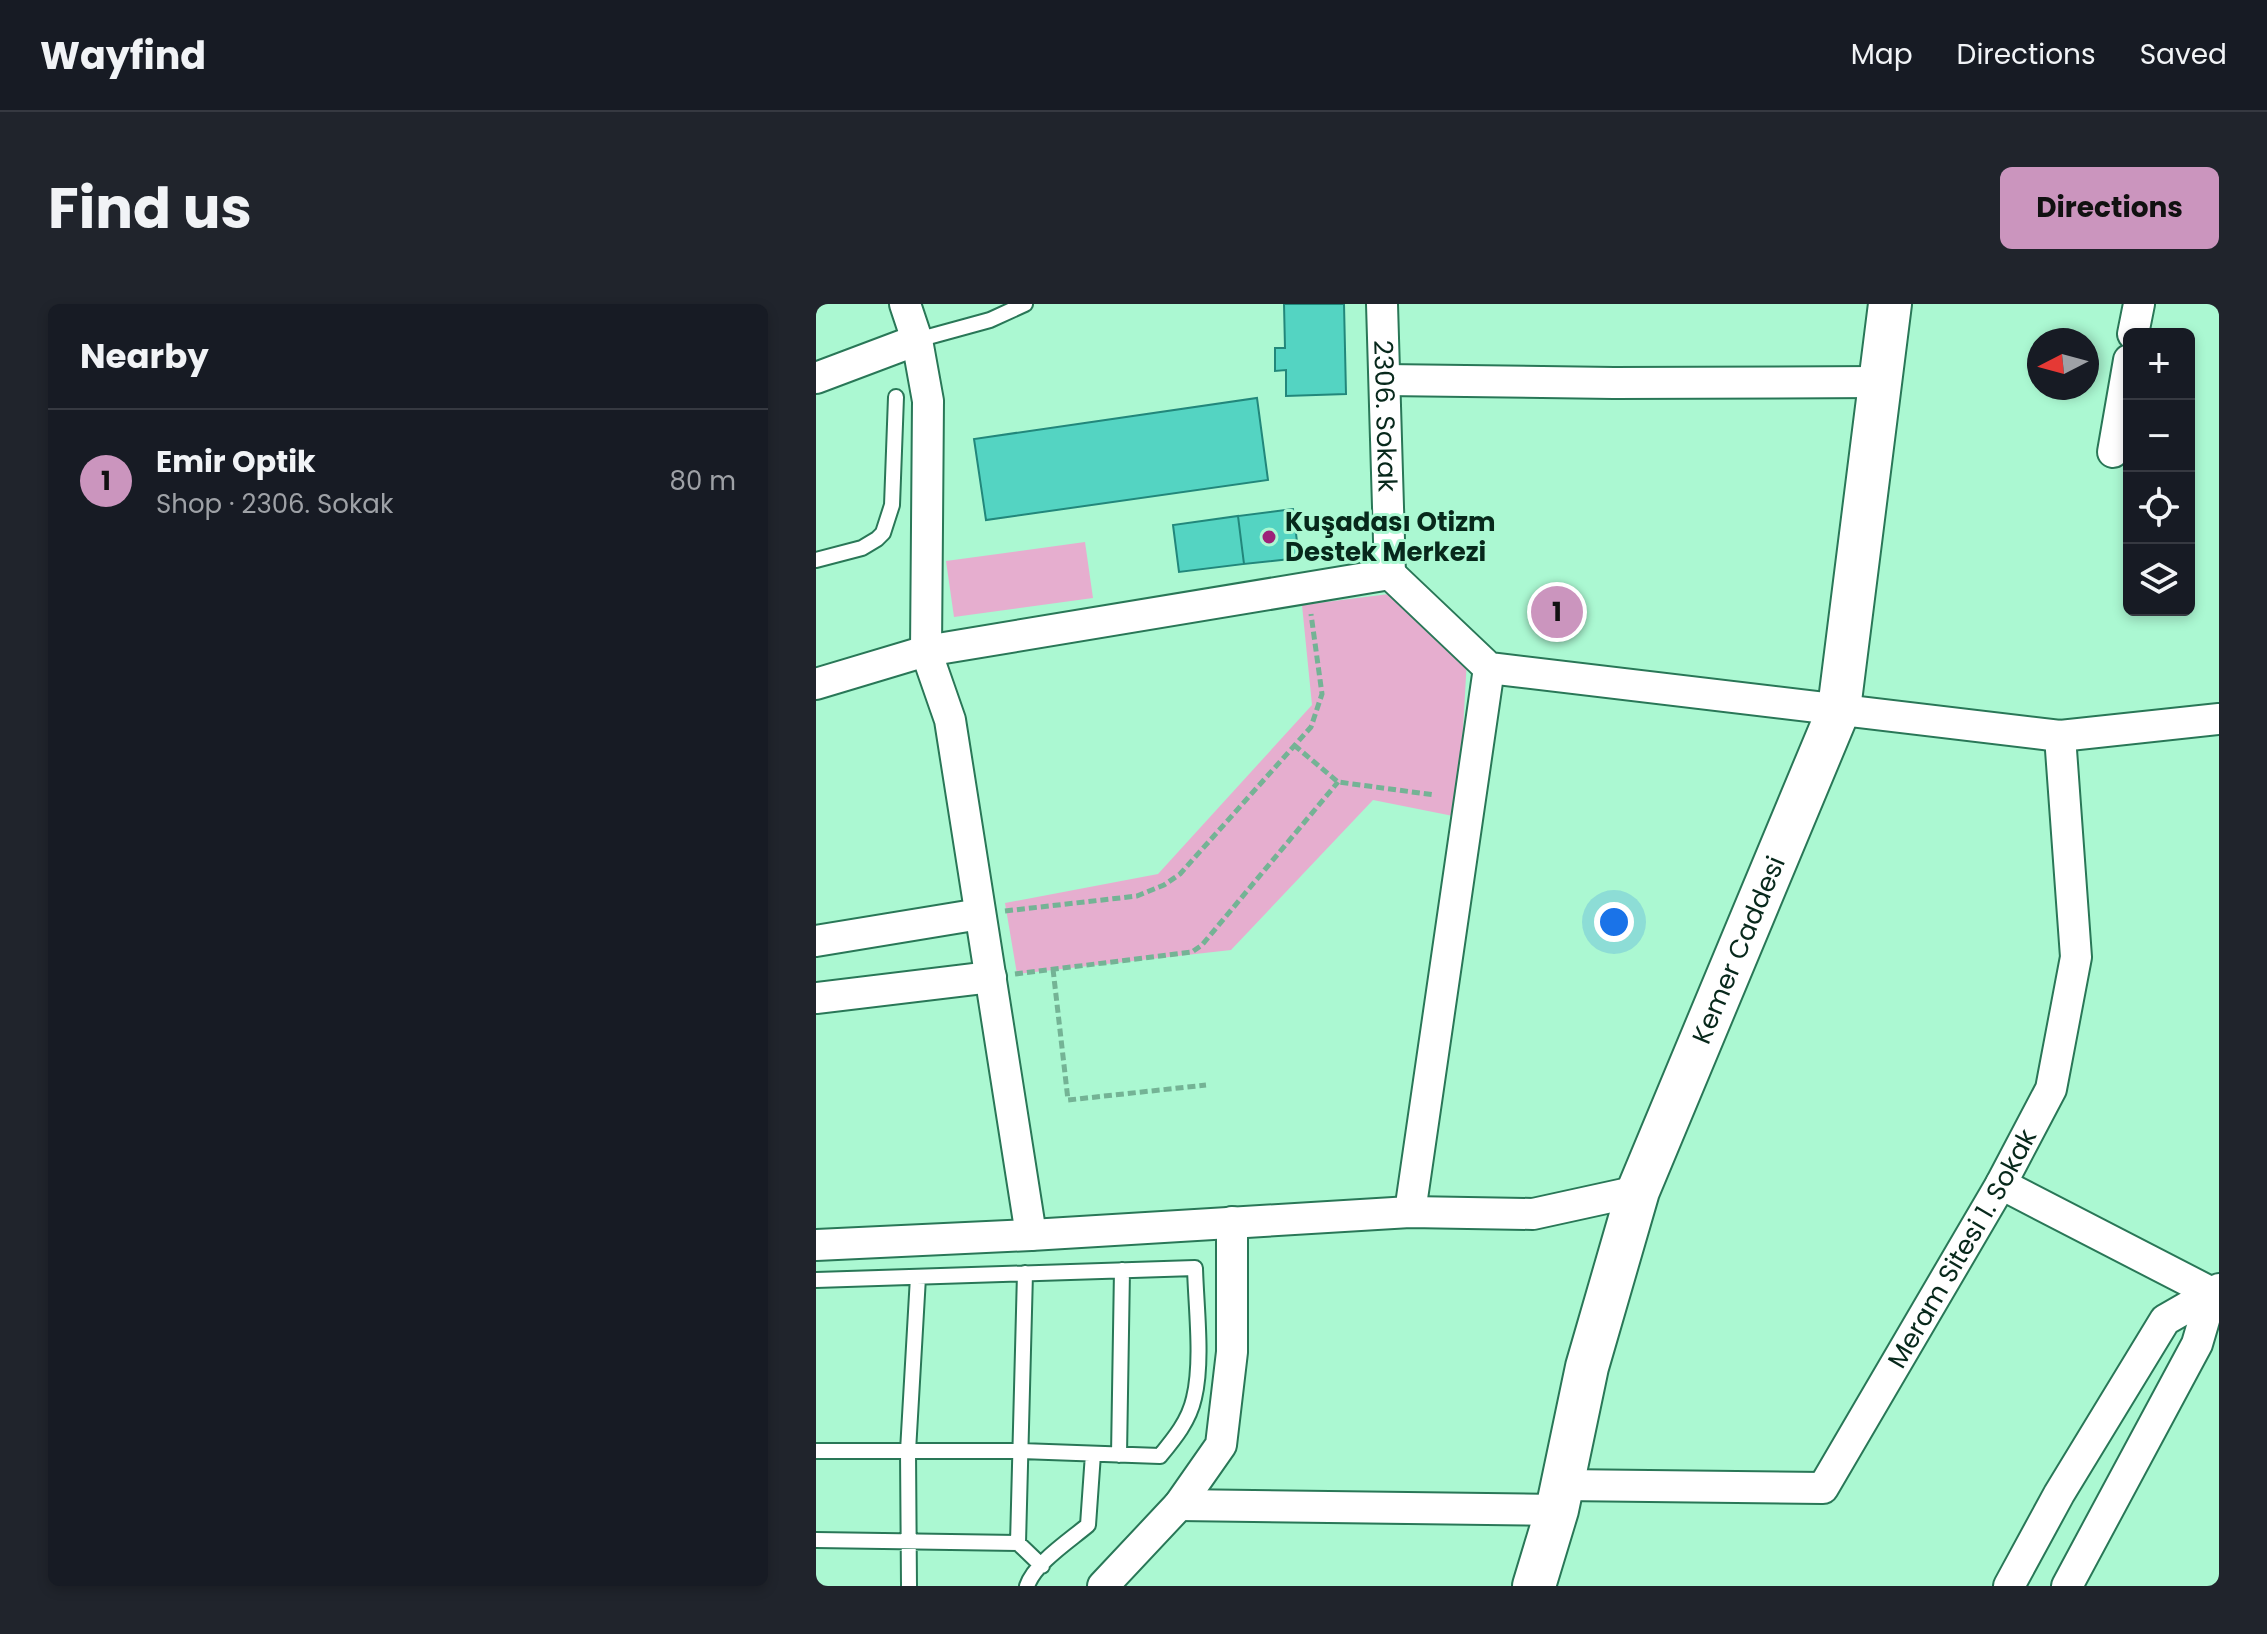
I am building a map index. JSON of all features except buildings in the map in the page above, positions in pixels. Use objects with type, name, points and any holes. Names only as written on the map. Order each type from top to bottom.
[{"type":"main road","name":"Kemer Caddesi","points":[[1534,1586],[1559,1498],[1587,1367],[1638,1191],[1839,709],[1890,304]]},
{"type":"street","points":[[905,304],[917,340],[928,401],[926,651],[950,720],[1031,1235]]},
{"type":"street","name":"2306. Sokak","points":[[1382,304],[1390,574]]},
{"type":"street","points":[[2134,328],[2139,304]]},
{"type":"street","points":[[816,378],[917,340]]},
{"type":"street","points":[[1385,380],[1880,382]]},
{"type":"street","points":[[2113,452],[2123,394]]},
{"type":"street","points":[[816,684],[926,651],[1390,574],[1489,668],[2060,736],[2219,719]]},
{"type":"street","points":[[1410,1212],[1489,668]]},
{"type":"street","name":"Meram Sitesi 1. Sokak","points":[[1559,1498],[1823,1488],[2001,1184],[2051,1089],[2076,957],[2060,736]]},
{"type":"street","points":[[816,941],[980,914]]},
{"type":"street","points":[[816,998],[991,977]]},
{"type":"street","points":[[2001,1184],[2215,1291]]},
{"type":"street","points":[[816,1245],[1410,1212],[1533,1214],[1638,1191]]},
{"type":"street","points":[[1103,1586],[1179,1505],[1221,1445],[1232,1352],[1232,1222]]},
{"type":"street","points":[[2009,1586],[2059,1494],[2165,1320],[2215,1291]]},
{"type":"street","points":[[2067,1586],[2197,1344],[2215,1291]]},
{"type":"street","points":[[1179,1505],[1559,1498]]},
{"type":"lane","points":[[917,340],[990,320],[1025,304]]},
{"type":"lane","points":[[816,560],[862,548],[883,533],[892,505],[896,397]]},
{"type":"lane","points":[[816,1280],[1195,1268],[1198,1365],[1194,1400],[1180,1432],[1160,1456],[1021,1451],[816,1451]]},
{"type":"lane","points":[[1119,1455],[1122,1270]]},
{"type":"lane","points":[[1018,1543],[1025,1273]]},
{"type":"lane","points":[[909,1586],[908,1451],[918,1277]]},
{"type":"lane","points":[[1027,1586],[1030,1577],[1088,1525],[1093,1454]]},
{"type":"lane","points":[[816,1540],[1018,1543],[1042,1566]]},
{"type":"path","points":[[980,914],[1137,896],[1164,885],[1180,874],[1311,727],[1322,694],[1306,588]]},
{"type":"path","points":[[1294,745],[1338,782],[1435,795]]},
{"type":"path","points":[[991,977],[1192,952],[1202,945],[1338,782]]},
{"type":"path","points":[[1053,969],[1068,1100],[1206,1085]]},
{"type":"shaded area","points":[[1085,542],[1093,598],[954,617],[946,561]]},
{"type":"shaded area","points":[[1397,593],[1467,659],[1458,817],[1373,800],[1231,950],[1017,974],[1005,903],[1158,874],[1312,705],[1302,605]]},
{"type":"place","name":"Kuşadası Otizm Destek Merkezi","points":[[1269,537]]},
{"type":"place","name":"Emir Optik","points":[[1557,612]]}]
